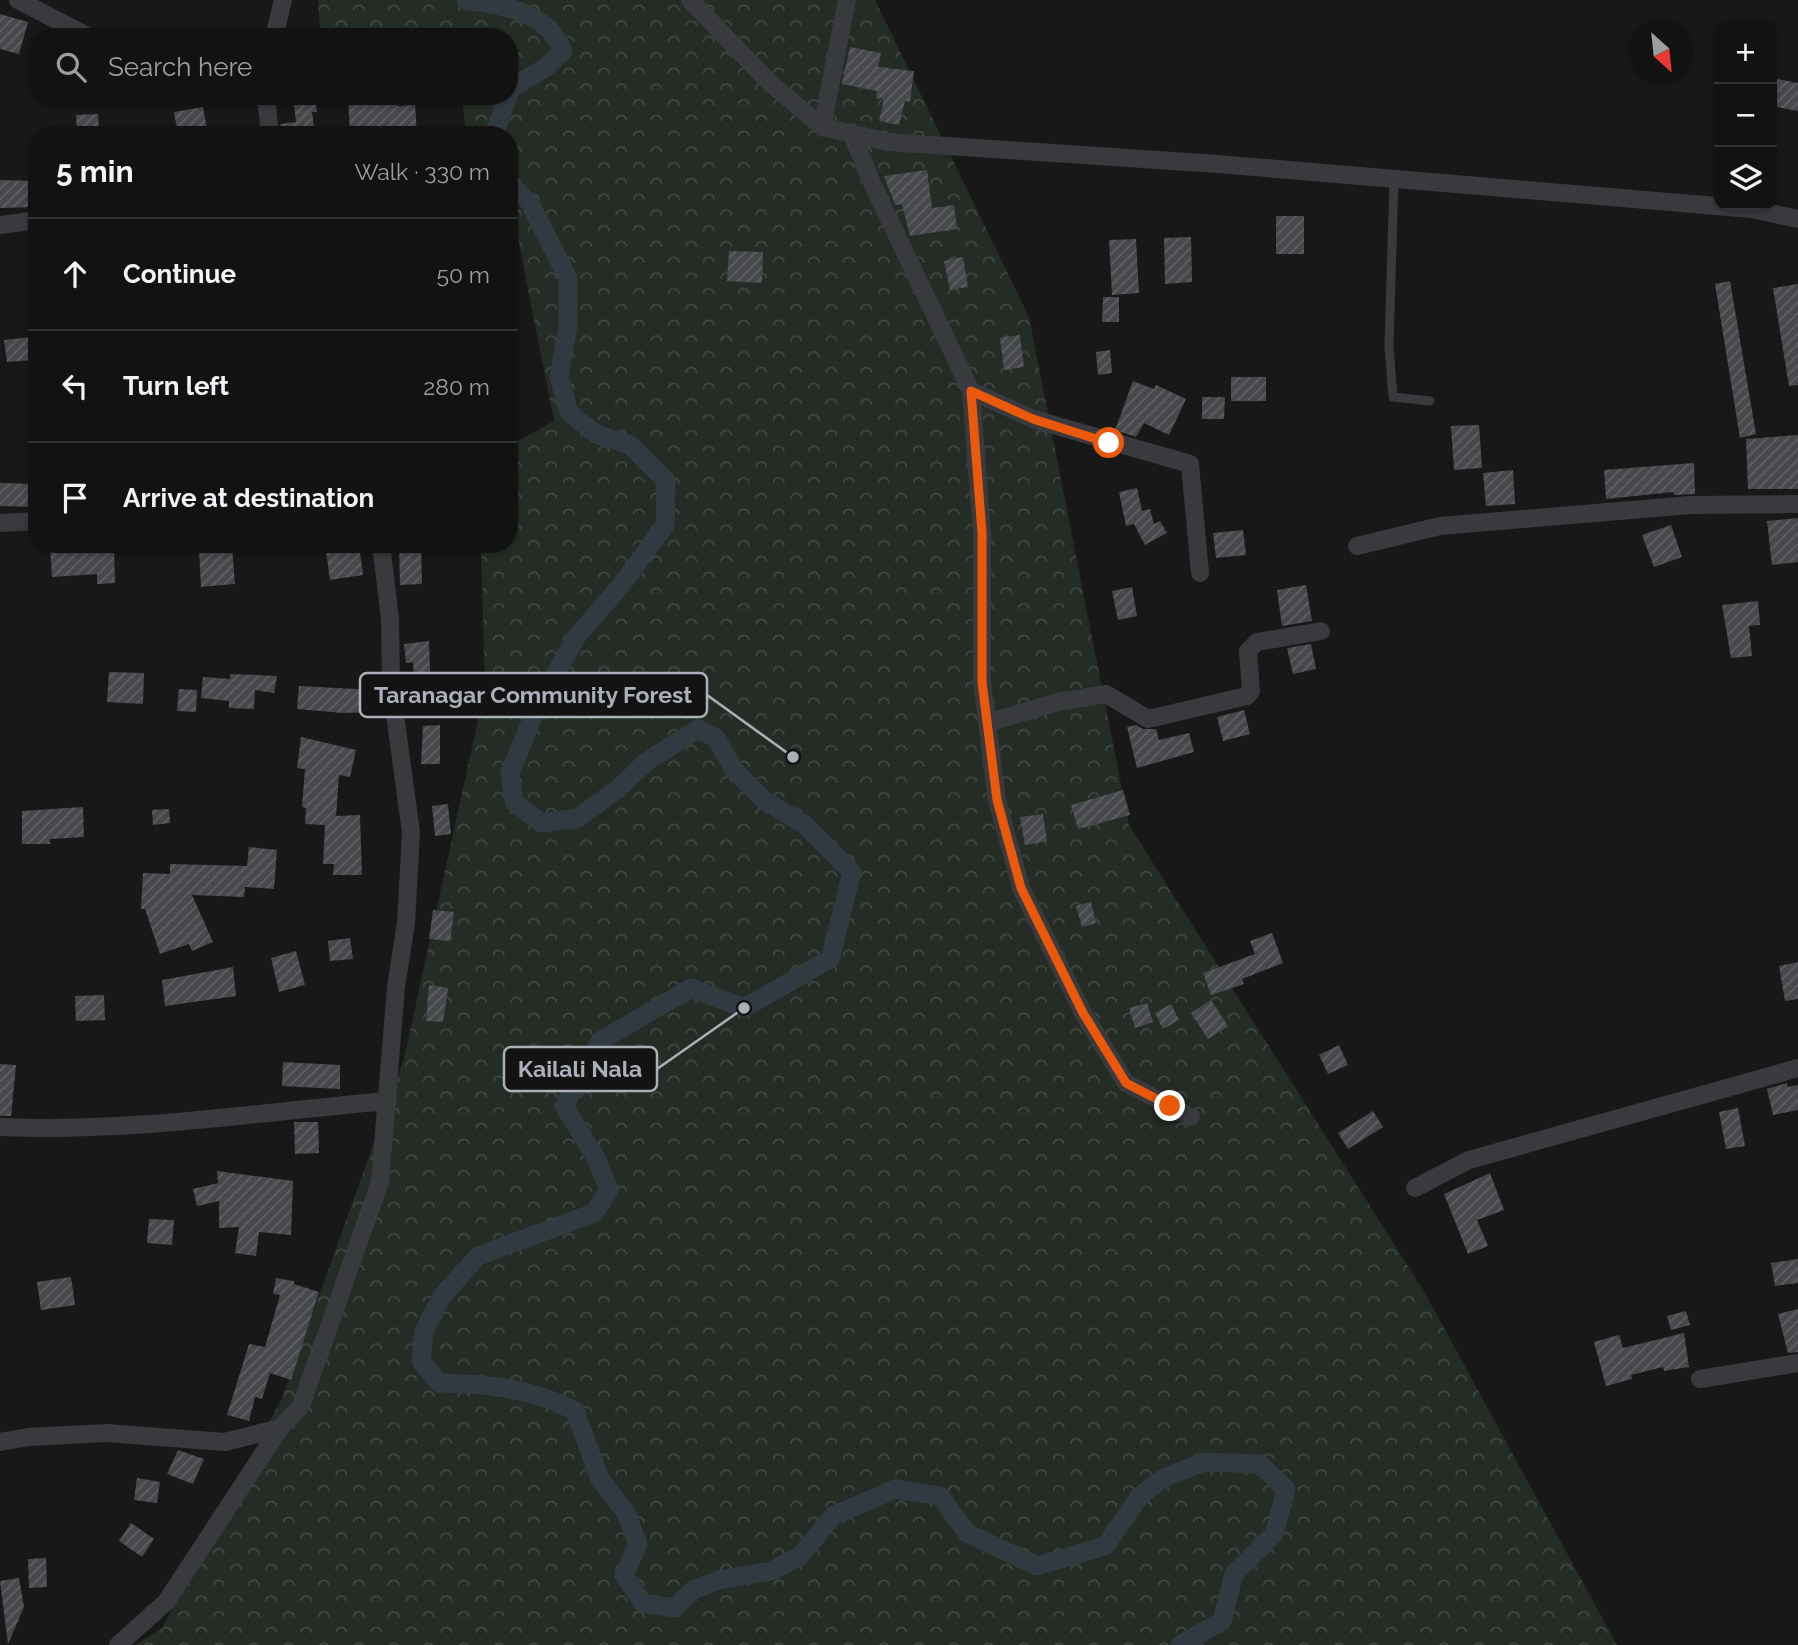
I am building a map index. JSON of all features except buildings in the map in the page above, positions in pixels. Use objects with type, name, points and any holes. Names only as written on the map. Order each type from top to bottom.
[{"type":"street","points":[[18,0],[72,28]]},
{"type":"street","points":[[276,28],[283,0]]},
{"type":"street","points":[[690,0],[768,81],[822,127],[888,142],[1394,179],[1752,209],[1798,219]]},
{"type":"street","points":[[822,127],[847,0]]},
{"type":"street","points":[[267,105],[269,126]]},
{"type":"street","points":[[851,132],[871,181],[971,391],[982,533],[982,682],[997,800],[1021,888],[1083,1013],[1126,1083],[1191,1117]]},
{"type":"street","points":[[0,225],[28,221]]},
{"type":"street","points":[[971,391],[1033,419],[1189,464],[1200,572]]},
{"type":"street","points":[[1357,546],[1440,526],[1690,505],[1798,504]]},
{"type":"street","points":[[0,523],[28,521]]},
{"type":"street","points":[[118,1645],[166,1602],[280,1428],[301,1406],[380,1182],[411,832],[391,685],[390,619],[382,553]]},
{"type":"street","points":[[987,723],[1058,702],[1106,694],[1147,719],[1247,696],[1251,691],[1248,651],[1257,642],[1321,631]]},
{"type":"street","points":[[1415,1188],[1469,1160],[1586,1125],[1798,1068]]},
{"type":"street","points":[[0,1127],[48,1129],[152,1123],[388,1101]]},
{"type":"street","points":[[1700,1380],[1798,1363]]},
{"type":"street","points":[[0,1442],[106,1433],[225,1442],[280,1428]]},
{"type":"lane","points":[[1394,179],[1389,346],[1393,397],[1430,401]]},
{"type":"green space","points":[[318,0],[875,0],[1029,317],[1129,825],[1425,1293],[1617,1645],[135,1645],[162,1628],[283,1396],[404,1059],[485,688],[481,553],[518,553],[518,441],[554,421],[518,238],[518,126],[465,126],[463,105],[518,105],[518,28],[320,28]]},
{"type":"waterway","points":[[466,0],[523,13],[546,27],[556,38],[563,51],[545,68],[518,84]]},
{"type":"waterway","points":[[497,126],[505,105]]},
{"type":"waterway","points":[[518,192],[529,202],[568,278],[568,326],[559,377],[569,412],[596,434],[630,445],[666,481],[665,525],[623,583],[577,636],[540,700],[510,773],[514,802],[541,823],[578,818],[619,788],[646,762],[698,729],[716,738],[734,770],[764,800],[805,825],[852,872],[830,959],[744,1008],[691,988],[600,1041],[564,1106],[596,1158],[609,1190],[594,1213],[478,1256],[442,1296],[424,1331],[421,1361],[439,1383],[526,1392],[575,1411],[600,1479],[626,1513],[638,1544],[624,1575],[643,1603],[674,1608],[693,1590],[719,1580],[771,1571],[800,1556],[833,1516],[895,1489],[940,1496],[967,1533],[1037,1566],[1105,1546],[1140,1496],[1163,1478],[1204,1462],[1260,1464],[1286,1489],[1274,1534],[1234,1574],[1222,1621],[1180,1645]]},
{"type":"place","name":"Taranagar Community Forest","points":[[793,757]]},
{"type":"place","name":"Kailali Nala","points":[[744,1008]]},
{"type":"route","points":[[1109,443],[1033,419],[971,391],[982,533],[982,682],[997,800],[1021,888],[1083,1013],[1126,1083],[1170,1106]]}]
